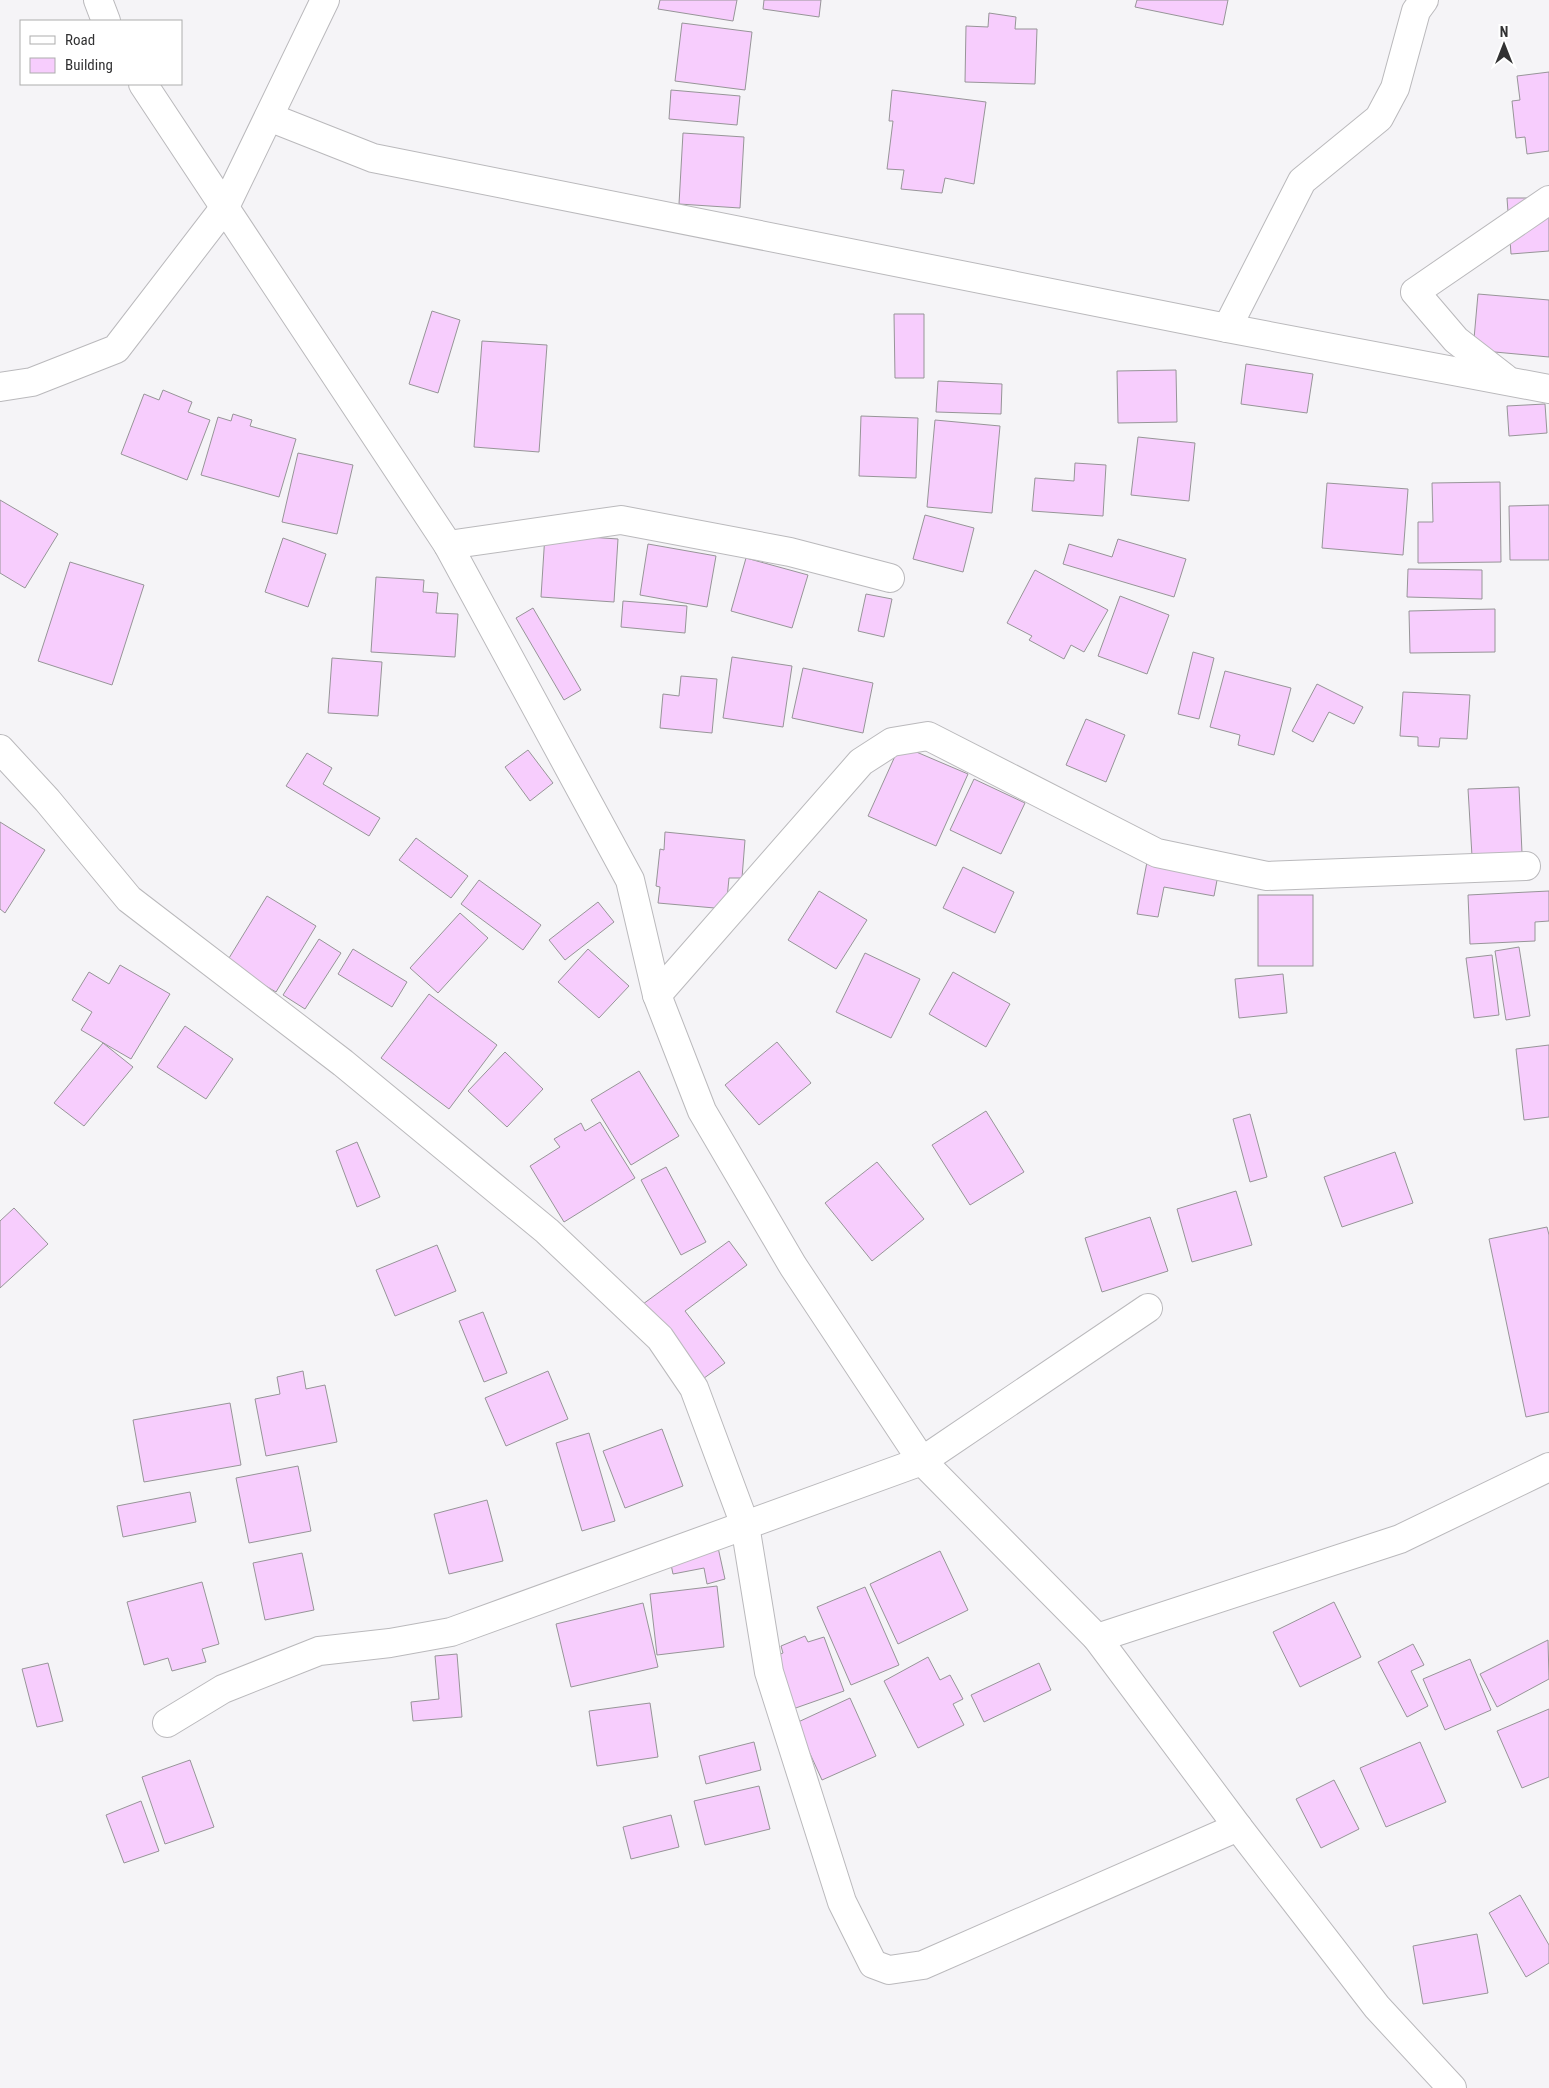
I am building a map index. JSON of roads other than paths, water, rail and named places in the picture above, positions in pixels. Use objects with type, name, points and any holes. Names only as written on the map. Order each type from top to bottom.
[{"type":"street","points":[[98,0],[106,20]]},
{"type":"street","points":[[0,387],[32,382],[116,349],[225,207],[326,0]]},
{"type":"street","points":[[1227,328],[1302,181],[1379,118],[1395,88],[1416,11],[1424,0]]},
{"type":"street","points":[[144,85],[448,545],[630,880],[657,995],[702,1111],[793,1266],[922,1461],[1096,1638],[1238,1827],[1377,2007],[1452,2088]]},
{"type":"street","points":[[269,118],[373,158],[1227,328],[1549,389]]},
{"type":"street","points":[[1509,382],[1456,340],[1415,292],[1549,200]]},
{"type":"street","points":[[448,545],[621,520],[790,552],[890,578]]},
{"type":"street","points":[[657,995],[861,762],[892,742],[928,736],[1157,853],[1267,876],[1526,866]]},
{"type":"street","points":[[0,748],[129,899],[343,1063],[547,1231],[660,1338],[694,1388],[745,1525],[769,1672],[842,1902],[873,1964],[889,1970],[923,1965],[1238,1827]]},
{"type":"street","points":[[168,1723],[223,1689],[319,1651],[390,1643],[451,1632],[922,1461],[1148,1308]]},
{"type":"street","points":[[1096,1638],[1400,1539],[1549,1467]]}]
